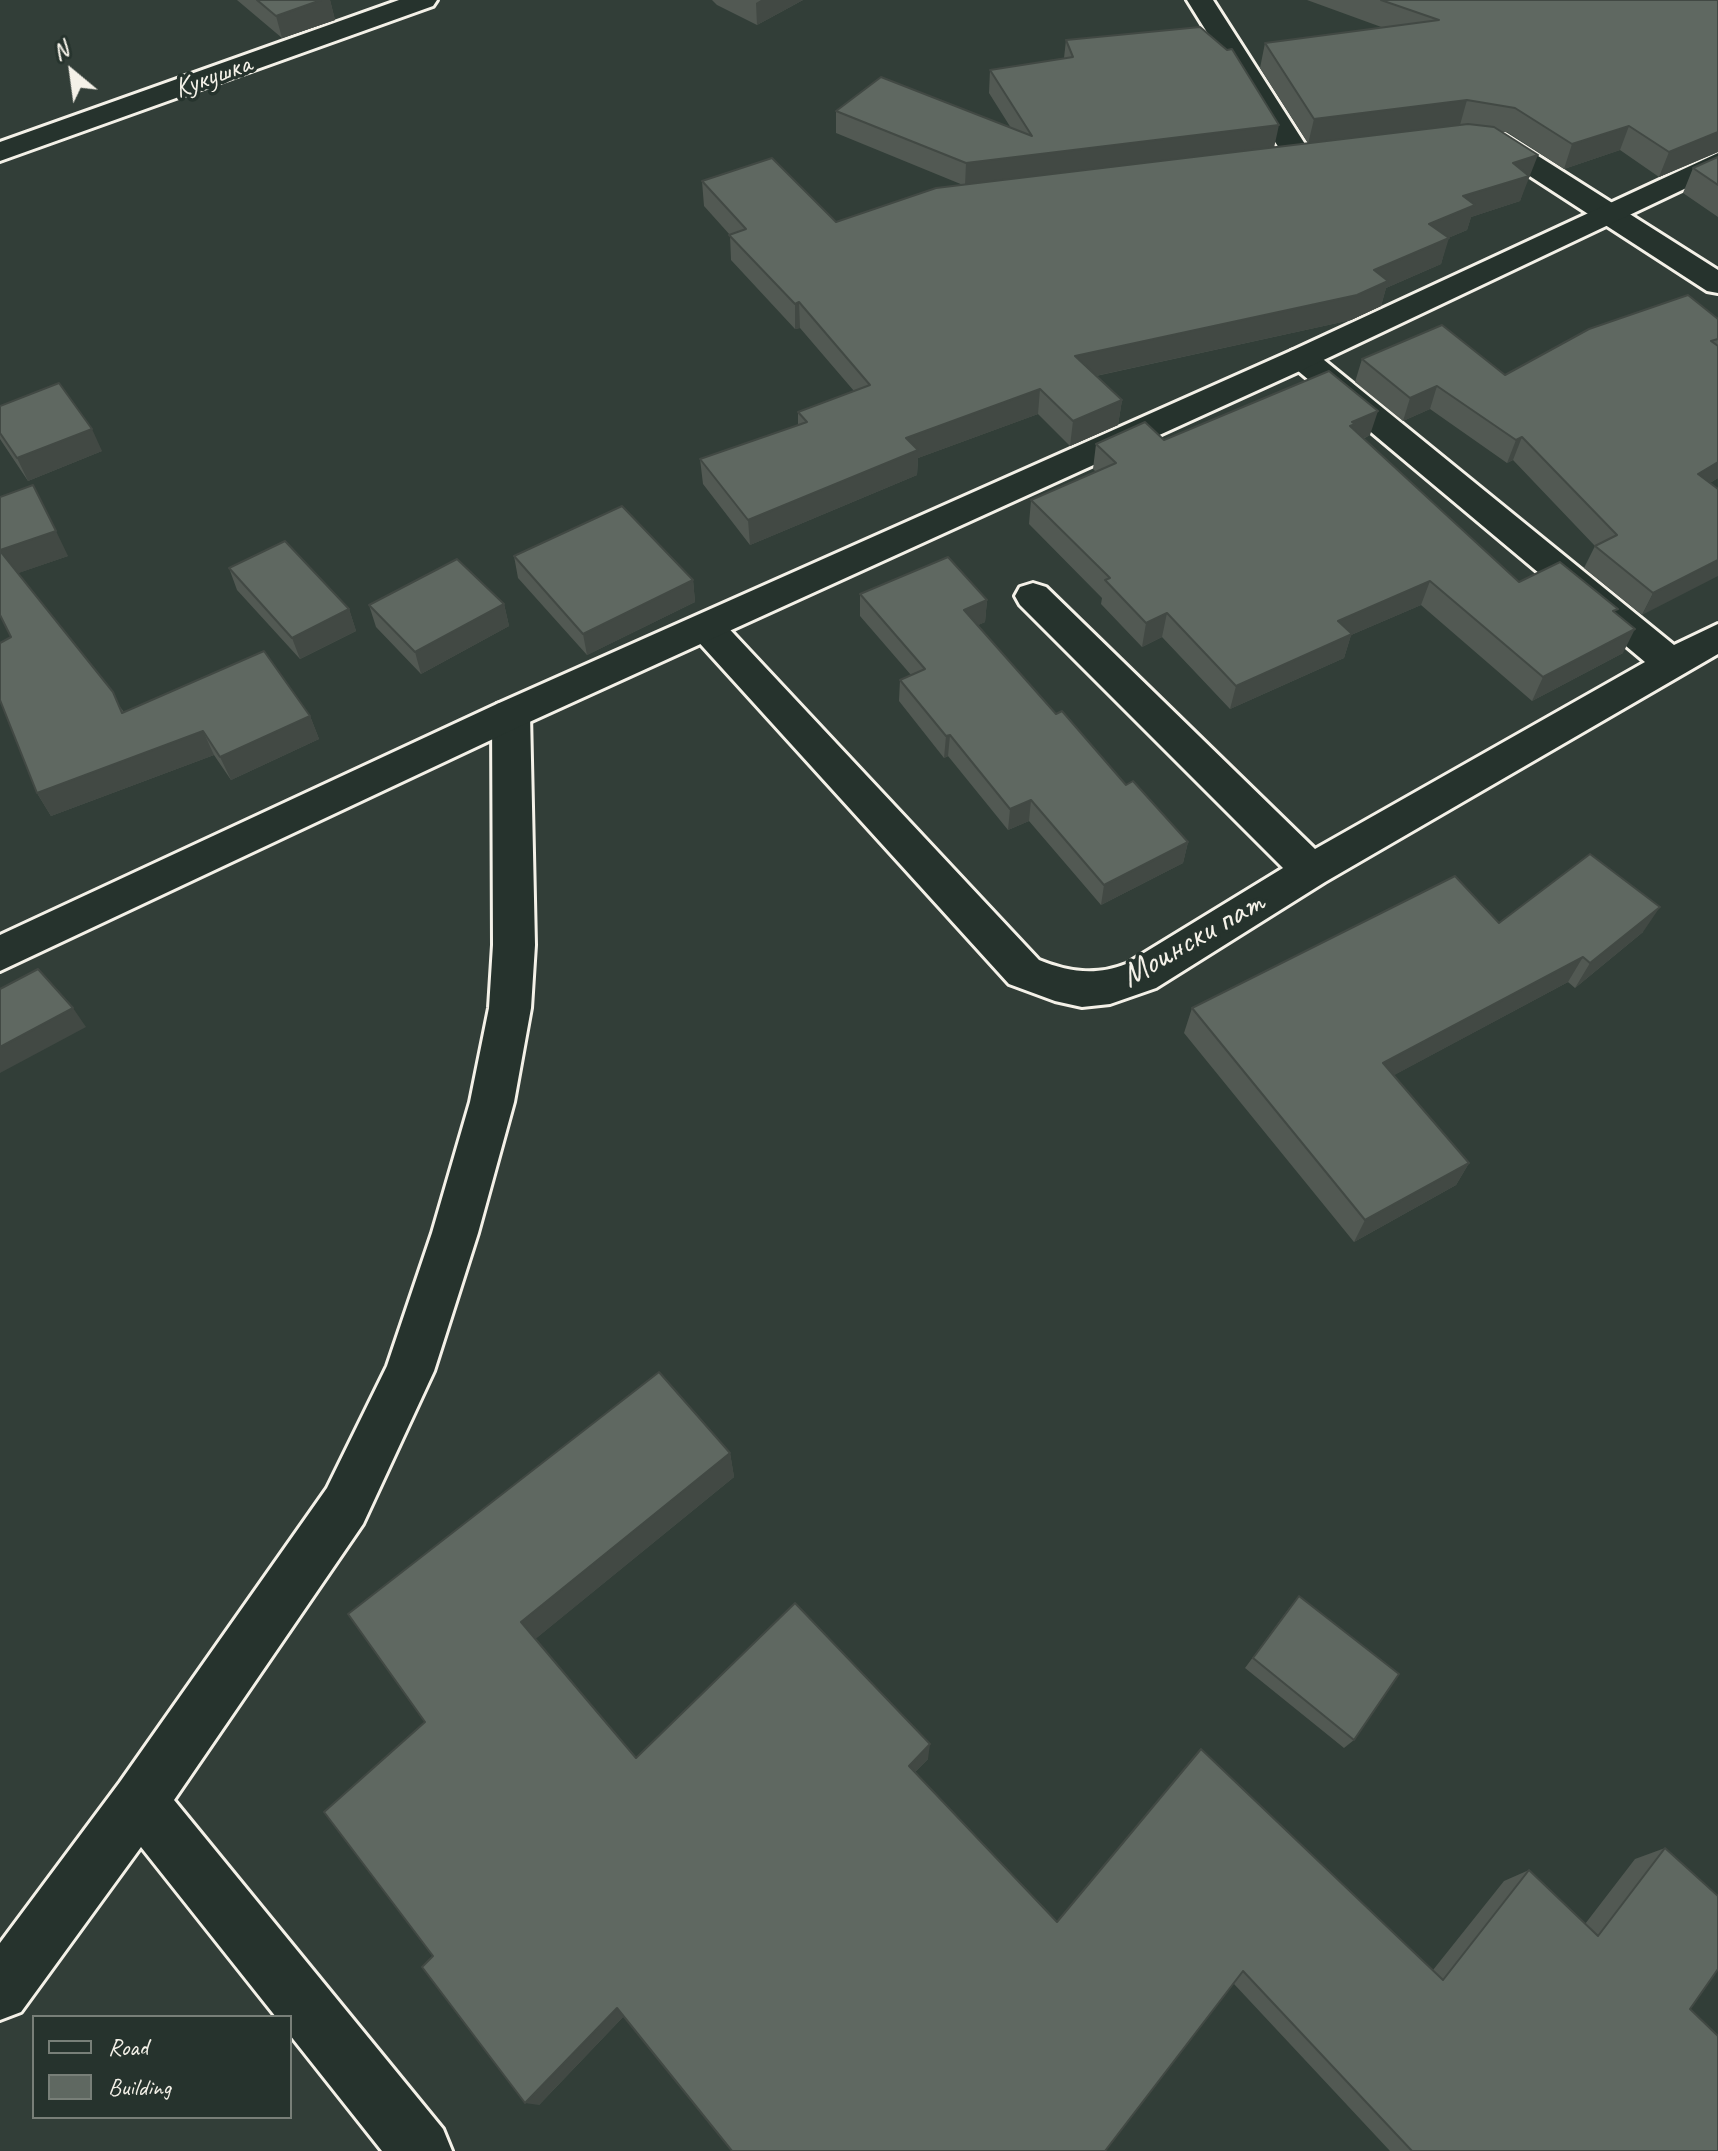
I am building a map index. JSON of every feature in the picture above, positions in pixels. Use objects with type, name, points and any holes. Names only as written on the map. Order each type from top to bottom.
[{"type":"street","name":"Кукушка","points":[[0,152],[424,0]]},
{"type":"street","points":[[1200,0],[1297,155]]},
{"type":"street","points":[[1460,137],[1495,141],[1718,284]]},
{"type":"street","points":[[1266,159],[1328,152]]},
{"type":"street","points":[[0,954],[511,714],[1302,358],[1718,162]]},
{"type":"street","points":[[1302,358],[1672,664]]},
{"type":"street","points":[[1033,596],[1311,871]]},
{"type":"street","name":"Моински пат","points":[[707,628],[1024,972],[1073,990],[1121,986],[1311,871],[1718,637]]},
{"type":"street","points":[[0,1991],[140,1802],[345,1506],[410,1371],[455,1233],[492,1102],[510,1008],[514,945],[511,714]]},
{"type":"street","points":[[140,1802],[421,2151]]},
{"type":"building","points":[[257,0],[321,0],[276,16]]},
{"type":"building","points":[[1381,0],[1718,0],[1718,132],[1669,152],[1629,126],[1572,144],[1515,108],[1467,100],[1314,119],[1265,43],[1439,20]]},
{"type":"building","points":[[1200,27],[1227,50],[1232,49],[1279,125],[966,163],[836,111],[881,77],[1032,136],[990,70],[1073,57],[1066,40]]},
{"type":"building","points":[[1468,124],[1494,127],[1538,155],[1513,163],[1529,176],[1463,196],[1475,205],[1429,224],[1449,238],[1374,270],[1388,281],[1357,295],[1075,356],[1122,400],[1073,421],[1040,389],[906,438],[918,450],[748,520],[700,459],[807,422],[798,412],[870,385],[799,302],[795,304],[729,235],[746,229],[702,181],[772,158],[836,222],[936,188]]},
{"type":"building","points":[[1718,157],[1718,185],[1693,168]]},
{"type":"building","points":[[1688,295],[1718,319],[1718,339],[1711,341],[1718,346],[1718,462],[1698,474],[1718,489],[1718,560],[1653,593],[1595,546],[1617,535],[1522,437],[1516,440],[1437,386],[1410,398],[1362,359],[1442,325],[1505,375],[1589,329]]},
{"type":"building","points":[[1329,371],[1378,411],[1352,422],[1355,424],[1350,426],[1519,582],[1560,562],[1618,609],[1613,611],[1635,629],[1543,677],[1430,581],[1338,621],[1352,634],[1236,686],[1167,613],[1146,623],[1105,580],[1110,578],[1031,500],[1116,463],[1096,444],[1145,422],[1164,440]]},
{"type":"building","points":[[59,383],[92,429],[17,458],[0,433],[0,406]]},
{"type":"building","points":[[33,485],[56,531],[0,550],[0,497]]},
{"type":"building","points":[[622,506],[693,580],[583,634],[514,556]]},
{"type":"building","points":[[285,541],[349,609],[292,638],[229,568]]},
{"type":"building","points":[[0,551],[113,692],[122,713],[264,651],[310,716],[220,757],[203,731],[37,793],[0,700],[0,643],[11,637],[0,615]]},
{"type":"building","points":[[948,557],[987,600],[964,610],[1056,714],[1062,711],[1126,785],[1133,781],[1188,842],[1104,885],[1031,800],[1010,809],[950,735],[946,736],[900,680],[925,669],[860,594]]},
{"type":"building","points":[[457,559],[504,604],[415,652],[369,605]]},
{"type":"building","points":[[1590,854],[1660,907],[1590,963],[1583,957],[1383,1063],[1469,1163],[1365,1220],[1192,1008],[1455,876],[1499,923]]},
{"type":"building","points":[[38,969],[73,1008],[0,1047],[0,989]]},
{"type":"building","points":[[659,1372],[730,1453],[521,1622],[636,1758],[795,1603],[930,1744],[909,1766],[1057,1922],[1201,1749],[1443,1980],[1529,1870],[1598,1936],[1665,1848],[1718,1896],[1718,1969],[1690,2009],[1718,2036],[1718,2151],[1412,2151],[1243,1971],[1105,2151],[732,2151],[617,2008],[525,2103],[422,1967],[433,1956],[324,1812],[425,1722],[348,1614]]},
{"type":"building","points":[[1299,1596],[1399,1674],[1354,1740],[1253,1658]]}]
